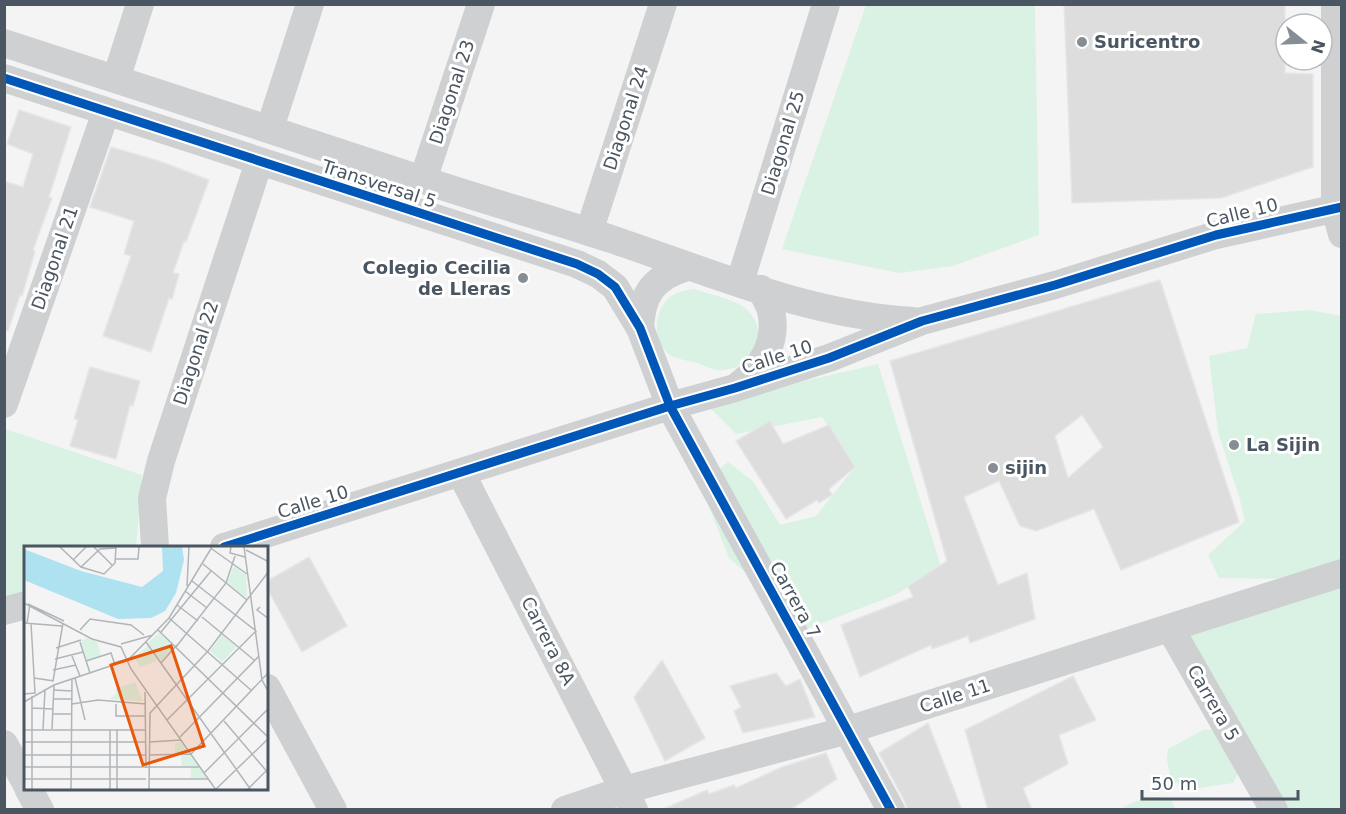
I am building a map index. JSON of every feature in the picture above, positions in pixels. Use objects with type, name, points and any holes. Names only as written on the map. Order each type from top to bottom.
[{"type":"street","points":[[116,79],[140,4]]},
{"type":"street","points":[[270,128],[310,4]]},
{"type":"street","name":"Diagonal 23","points":[[423,180],[481,4]]},
{"type":"street","name":"Diagonal 24","points":[[589,232],[663,4]]},
{"type":"street","name":"Diagonal 25","points":[[750,286],[826,4]]},
{"type":"street","points":[[1335,4],[1338,53],[1339,216]]},
{"type":"street","name":"Transversal 5","points":[[4,43],[589,232],[687,267]]},
{"type":"street","name":"Transversal 5","points":[[4,78],[578,264],[598,274],[615,287],[640,328],[670,406]]},
{"type":"street","name":"Diagonal 21","points":[[4,405],[106,112]]},
{"type":"street","name":"Diagonal 22","points":[[155,546],[152,498],[161,461],[259,162]]},
{"type":"street","name":"Calle 10","points":[[227,546],[670,406],[830,358],[922,321],[1055,285],[1216,235],[1339,216]]},
{"type":"street","points":[[640,328],[641,307],[651,288],[667,273],[687,267]]},
{"type":"street","name":"Calle 10","points":[[687,267],[803,303],[856,315],[922,321]]},
{"type":"street","points":[[735,388],[754,374],[767,355],[772,333],[770,310],[750,286]]},
{"type":"street","name":"Carrera 7","points":[[670,406],[891,810]]},
{"type":"street","name":"Carrera 8A","points":[[461,472],[629,800]]},
{"type":"street","name":"Calle 11","points":[[565,810],[629,800],[1341,573]]},
{"type":"street","points":[[4,611],[24,606]]},
{"type":"street","name":"Carrera 5","points":[[1170,628],[1274,810]]},
{"type":"street","points":[[268,690],[333,810]]},
{"type":"street","points":[[4,744],[24,779]]},
{"type":"street","points":[[29,790],[40,810]]},
{"type":"green space","points":[[866,5],[1035,5],[1039,235],[953,266],[899,273],[782,249]]},
{"type":"green space","points":[[695,289],[736,303],[754,318],[758,328],[757,347],[744,363],[735,368],[716,370],[670,355],[660,343],[657,327],[664,304],[672,296]]},
{"type":"green space","points":[[1310,310],[1341,316],[1341,566],[1302,579],[1219,578],[1208,555],[1245,521],[1218,432],[1209,356],[1247,348],[1256,314]]},
{"type":"green space","points":[[878,364],[941,567],[895,595],[809,628],[729,558],[700,484],[728,462],[753,481],[780,525],[816,516],[855,467],[822,417],[736,434],[710,408],[796,383]]},
{"type":"green space","points":[[6,429],[142,475],[136,546],[24,546],[24,592],[5,598],[4,434]]},
{"type":"green space","points":[[1341,586],[1341,809],[1282,809],[1185,633]]},
{"type":"green space","points":[[1219,729],[1240,769],[1233,783],[1184,788],[1171,779],[1167,760],[1168,749],[1203,730]]},
{"type":"green space","points":[[1147,797],[1163,797],[1172,801],[1175,809],[1122,809]]},
{"type":"building","points":[[1064,4],[1285,4],[1285,12],[1274,12],[1274,72],[1313,74],[1313,167],[1221,198],[1072,203]]},
{"type":"building","points":[[19,110],[71,127],[49,197],[52,198],[33,250],[35,251],[22,296],[20,295],[8,331],[4,331],[4,181],[23,187],[33,154],[7,144]]},
{"type":"building","points":[[111,147],[159,161],[209,180],[173,273],[179,274],[172,299],[169,298],[151,352],[103,336],[131,256],[124,254],[134,221],[90,207]]},
{"type":"building","name":"sijin","points":[[1160,280],[1239,522],[1121,570],[1094,509],[1036,531],[1020,526],[999,481],[964,497],[998,585],[1027,573],[1035,619],[970,643],[968,636],[932,649],[931,645],[860,677],[841,625],[913,597],[908,586],[947,561],[890,361]],"holes":[[[1082,415],[1103,447],[1068,478],[1055,436]]]},
{"type":"building","points":[[90,367],[140,381],[133,406],[130,405],[116,459],[70,446],[78,420],[74,419]]},
{"type":"building","points":[[770,421],[783,444],[829,425],[855,467],[829,489],[832,495],[819,503],[817,500],[786,519],[736,441]]},
{"type":"building","points":[[309,557],[347,626],[302,652],[268,590],[268,580]]},
{"type":"building","points":[[662,660],[705,738],[665,761],[634,697]]},
{"type":"building","points":[[776,673],[786,686],[800,679],[815,717],[743,733],[734,711],[741,707],[730,686]]},
{"type":"building","points":[[1073,676],[1096,720],[1059,735],[1068,764],[1023,788],[1032,810],[988,810],[965,730]]},
{"type":"building","points":[[928,723],[962,810],[907,810],[879,753]]},
{"type":"building","points":[[826,753],[837,779],[790,810],[661,810],[707,790],[709,794],[734,785],[736,788],[782,767]]},
{"type":"cycle path","points":[[4,78],[577,264],[598,274],[615,287],[640,328],[670,406],[891,810]]},
{"type":"cycle path","points":[[227,546],[829,358],[922,321],[1055,285],[1216,235],[1342,207]]},
{"type":"place","name":"Suricentro","points":[[1082,42]]},
{"type":"place","name":"Colegio Cecilia de Lleras","points":[[523,278]]},
{"type":"place","name":"La Sijin","points":[[1234,445]]},
{"type":"place","name":"sijin","points":[[993,468]]}]
